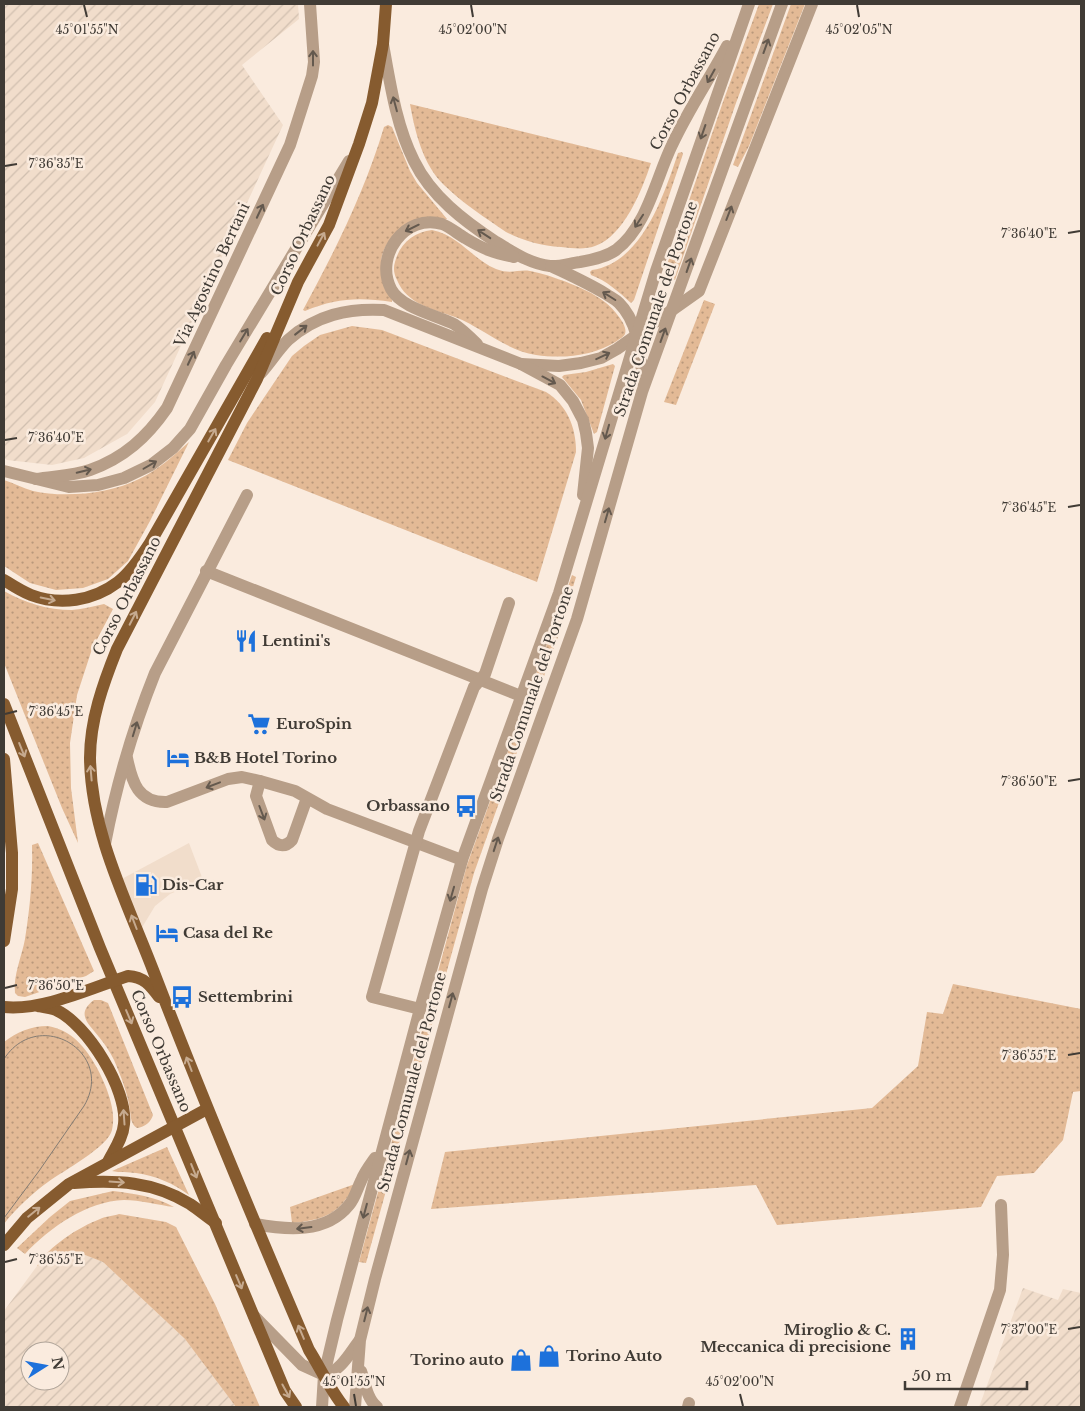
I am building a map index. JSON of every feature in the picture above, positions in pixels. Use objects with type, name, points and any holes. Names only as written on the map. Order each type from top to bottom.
[{"type":"main road","name":"Corso Orbassano","points":[[344,1407],[335,1396],[309,1350],[207,1109],[167,1007],[105,844],[98,821],[90,757],[93,728],[100,693],[117,649],[257,379],[298,282],[329,225],[360,144],[372,103],[383,44],[386,4]]},
{"type":"main road","points":[[4,580],[30,595],[53,601],[76,601],[98,595],[119,582],[135,565],[150,543],[298,282]]},
{"type":"main road","name":"Corso Orbassano","points":[[4,704],[114,981],[216,1223],[252,1314],[285,1391],[296,1407]]},
{"type":"main road","points":[[4,758],[12,853],[12,889],[4,940]]},
{"type":"main road","points":[[4,1007],[38,1006],[128,976],[137,977],[148,982],[167,1007]]},
{"type":"main road","points":[[38,1006],[56,1010],[70,1019],[106,1061],[120,1097],[125,1122],[123,1134],[108,1162]]},
{"type":"main road","points":[[4,1245],[27,1218],[69,1184],[207,1109]]},
{"type":"main road","points":[[69,1184],[106,1181],[139,1183],[161,1190],[190,1204],[216,1223]]},
{"type":"street","name":"Via Agostino Bertani","points":[[36,479],[88,470],[112,460],[135,445],[152,429],[167,408],[290,144],[312,76],[314,62],[310,4]]},
{"type":"street","name":"Strada Comunale del Portone","points":[[322,1407],[324,1375],[336,1320],[462,860],[559,593],[659,262],[749,4]]},
{"type":"street","name":"Strada Comunale del Portone","points":[[355,1407],[360,1340],[482,889],[498,839],[577,619],[642,392],[782,4]]},
{"type":"street","name":"Corso Orbassano","points":[[520,364],[559,366],[581,364],[600,358],[699,291],[812,4]]},
{"type":"street","name":"Corso Orbassano","points":[[551,266],[604,256],[616,250],[630,235],[647,208],[672,144],[743,18]]},
{"type":"street","name":"Corso Orbassano","points":[[383,44],[392,93],[405,137],[414,161],[429,186],[470,225],[522,258]]},
{"type":"street","name":"Via Agostino Bertani","points":[[4,471],[69,487],[98,484],[124,478],[151,464],[173,448],[190,429],[226,365],[360,144]]},
{"type":"street","name":"Corso Orbassano","points":[[485,350],[455,325],[414,307],[399,298],[391,289],[386,270],[389,253],[398,236],[414,225],[428,222],[443,224],[492,253],[522,258],[551,266],[584,281],[618,302],[628,316],[636,335],[642,364],[642,392]]},
{"type":"street","name":"Corso Orbassano","points":[[257,379],[287,342],[305,326],[322,317],[340,312],[364,309],[384,310],[520,364],[560,385],[573,401],[583,420],[588,448],[580,528]]},
{"type":"street","points":[[105,844],[115,793],[143,704],[155,673],[246,495]]},
{"type":"street","name":"Strada Comunale del Portone","points":[[206,572],[521,696]]},
{"type":"street","name":"Strada Comunale del Portone","points":[[420,1010],[372,997],[416,843],[474,687],[486,670],[510,603]]},
{"type":"street","points":[[127,756],[135,786],[151,800],[167,802],[228,779],[242,777],[295,792],[327,810],[462,860]]},
{"type":"street","points":[[260,781],[256,796],[272,840],[276,844],[282,846],[292,840],[307,798]]},
{"type":"street","points":[[255,1224],[283,1229],[297,1229],[320,1225],[332,1219],[350,1205],[362,1179],[382,1147]]},
{"type":"street","points":[[960,1407],[1000,1290],[1003,1255],[1001,1206]]},
{"type":"street","points":[[252,1314],[302,1365],[324,1375],[334,1372],[360,1340]]},
{"type":"street","points":[[358,1362],[367,1390],[373,1404],[377,1407]]},
{"type":"shaded area","points":[[4,4],[298,4],[299,19],[242,65],[283,125],[155,402],[127,434],[84,458],[52,465],[7,460],[4,458]]},
{"type":"shaded area","points":[[759,4],[773,4],[736,103],[675,280],[663,276]]},
{"type":"shaded area","points":[[791,4],[805,4],[749,146],[738,167],[733,165]]},
{"type":"shaded area","points":[[410,104],[651,163],[643,186],[630,211],[615,233],[605,241],[595,246],[582,248],[540,244],[506,232],[466,204],[444,185],[425,158],[417,137]]},
{"type":"shaded area","points":[[388,125],[392,127],[410,171],[417,183],[447,219],[440,219],[387,244],[383,251],[381,265],[383,279],[392,302],[369,299],[337,301],[305,311],[303,310],[338,243],[368,174],[384,127]]},
{"type":"shaded area","points":[[682,152],[683,154],[634,300],[631,303],[608,284],[591,275],[590,272],[609,265],[625,255],[637,241],[658,207],[678,153]]},
{"type":"shaded area","points":[[432,230],[450,237],[480,260],[496,269],[506,272],[536,272],[567,282],[591,293],[616,313],[625,327],[624,335],[608,346],[588,353],[557,357],[536,355],[504,344],[455,317],[421,304],[407,295],[401,288],[395,276],[394,266],[397,255],[404,244],[419,233]]},
{"type":"shaded area","points":[[704,300],[715,304],[676,405],[664,402]]},
{"type":"shaded area","points":[[352,326],[382,330],[546,392],[560,403],[572,425],[576,452],[537,582],[228,460],[247,423],[292,356],[320,335]]},
{"type":"shaded area","points":[[613,364],[615,366],[597,432],[594,434],[581,400],[562,377]]},
{"type":"shaded area","points":[[189,442],[128,561],[108,579],[83,588],[56,590],[30,583],[4,566],[4,480],[33,491],[45,493],[73,494],[101,491],[127,484],[146,475]]},
{"type":"shaded area","points":[[572,575],[576,577],[558,637],[474,873],[366,1263],[359,1262],[467,865]]},
{"type":"shaded area","points":[[4,591],[28,602],[54,609],[72,610],[104,604],[113,609],[92,649],[77,695],[70,743],[71,788],[78,843],[4,663]]},
{"type":"shaded area","points":[[38,843],[94,971],[86,976],[25,997],[18,996],[15,993],[15,979],[25,939],[28,916],[32,880],[32,845]]},
{"type":"shaded area","points":[[189,843],[203,880],[170,894],[155,906],[138,934],[118,881]]},
{"type":"shaded area","points":[[953,984],[1081,1009],[1081,1091],[1073,1092],[1063,1140],[1034,1173],[997,1176],[981,1207],[777,1225],[756,1185],[431,1209],[445,1152],[872,1108],[918,1066],[927,1012],[943,1014]]},
{"type":"shaded area","points":[[94,1000],[108,1003],[153,1115],[143,1127],[137,1128],[132,1123],[126,1091],[114,1060],[86,1019],[85,1010]]},
{"type":"shaded area","points":[[48,1026],[64,1031],[71,1036],[83,1047],[93,1061],[110,1098],[113,1115],[112,1130],[109,1137],[94,1151],[48,1182],[19,1207],[4,1224],[4,1042],[24,1030]]},
{"type":"shaded area","points":[[167,1147],[189,1195],[157,1178],[136,1173],[112,1171]]},
{"type":"shaded area","points":[[355,1184],[343,1202],[330,1214],[313,1220],[292,1223],[290,1207]]},
{"type":"shaded area","points":[[113,1191],[137,1194],[174,1207],[130,1200],[96,1205],[57,1226],[25,1254],[17,1248],[70,1201]]},
{"type":"shaded area","points":[[119,1214],[166,1222],[176,1227],[215,1304],[260,1407],[236,1407],[185,1339],[103,1262],[85,1255],[59,1255],[37,1266],[49,1251],[74,1232],[102,1218]]},
{"type":"shaded area","points":[[59,1255],[85,1255],[103,1262],[185,1339],[236,1407],[4,1407],[4,1311],[37,1266]]},
{"type":"shaded area","points":[[1023,1288],[1058,1300],[1063,1289],[1081,1293],[1081,1407],[979,1407]]},
{"type":"tram line","points":[[4,1059],[19,1044],[35,1036],[53,1036],[69,1042],[82,1053],[90,1068],[91,1086],[84,1106],[4,1218]]},
{"type":"place","name":"Lentini's","points":[[246,641]]},
{"type":"place","name":"EuroSpin","points":[[259,724]]},
{"type":"place","name":"B&B Hotel Torino","points":[[178,758]]},
{"type":"place","name":"Orbassano","points":[[466,806]]},
{"type":"place","name":"Dis-Car","points":[[146,885]]},
{"type":"place","name":"Casa del Re","points":[[167,933]]},
{"type":"place","name":"Settembrini","points":[[182,997]]},
{"type":"place","name":"Miroglio & C. Meccanica di precisione","points":[[908,1339]]},
{"type":"place","name":"Torino Auto","points":[[549,1356]]},
{"type":"place","name":"Torino auto","points":[[521,1360]]}]
